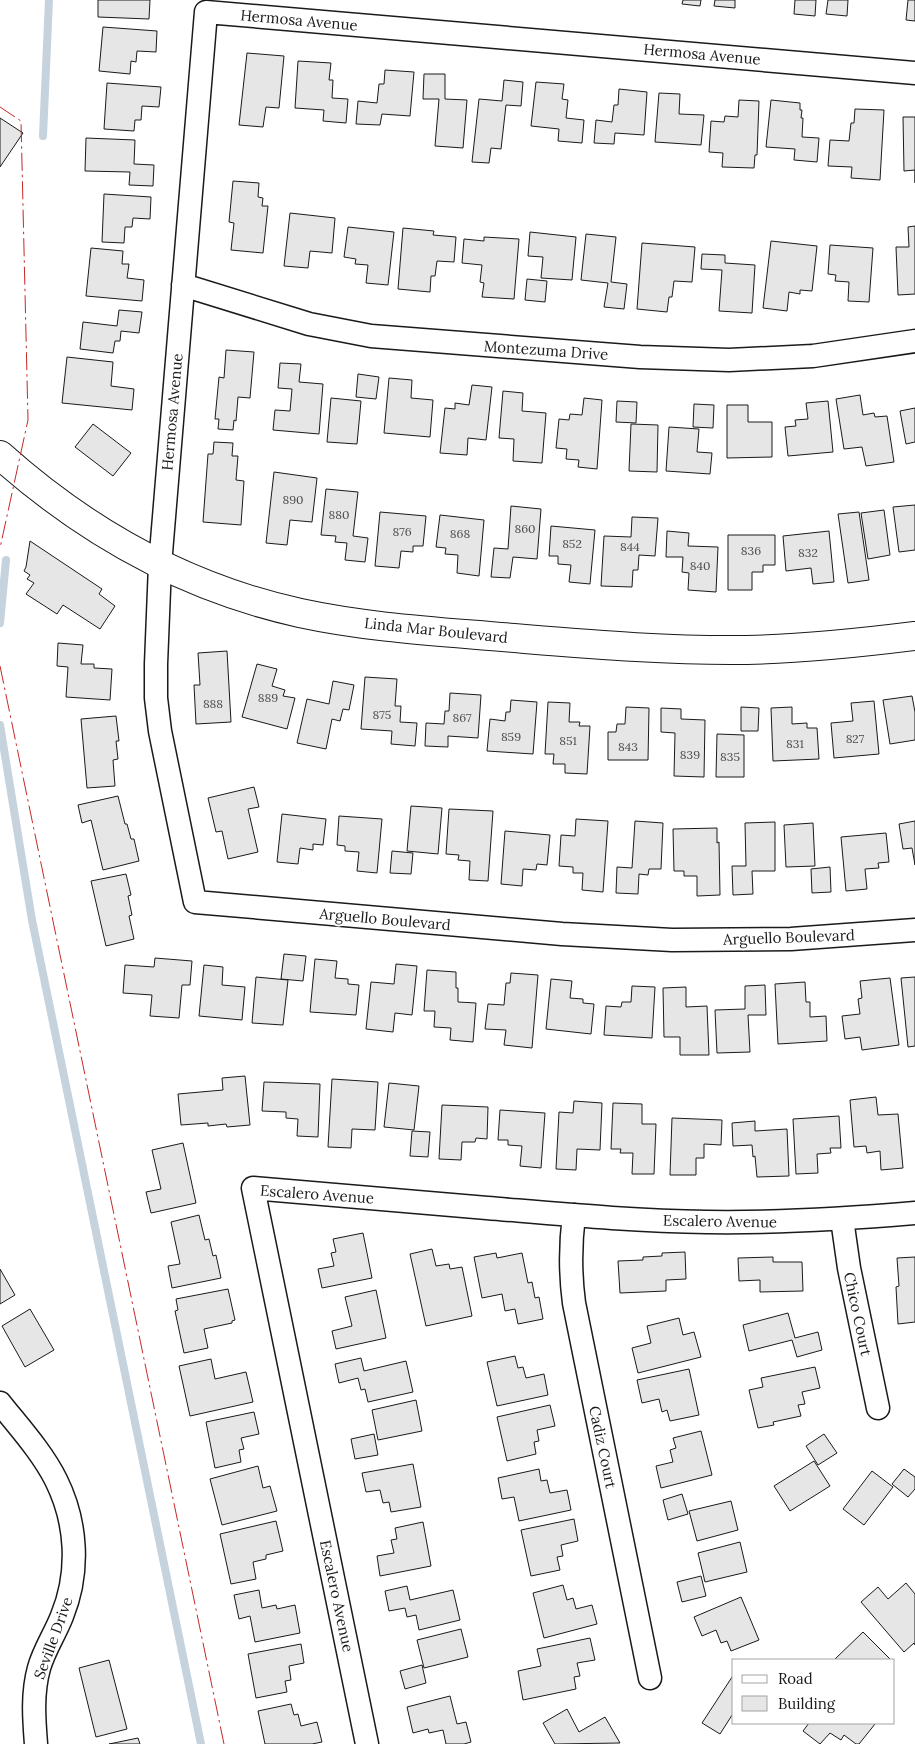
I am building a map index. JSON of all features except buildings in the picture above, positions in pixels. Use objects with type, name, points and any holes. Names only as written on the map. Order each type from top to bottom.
[{"type":"street","name":"Hermosa Avenue","points":[[160,565],[206,12],[915,73]]},
{"type":"street","name":"Montezuma Drive","points":[[183,285],[309,324],[371,336],[592,354],[729,360],[813,356],[915,341]]},
{"type":"street","name":"Linda Mar Boulevard","points":[[0,455],[28,480],[67,510],[113,539],[160,565],[206,585],[300,613],[401,628],[626,647],[695,650],[810,647],[915,636]]},
{"type":"street","name":"Arguello Boulevard","points":[[160,565],[156,698],[160,731],[195,902],[562,934],[672,940],[791,939],[915,930]]},
{"type":"street","name":"Escalero Avenue","points":[[367,1744],[253,1188],[574,1216],[706,1222],[773,1222],[915,1213]]},
{"type":"street","name":"Cadiz Court","points":[[574,1216],[570,1246],[570,1274],[574,1303],[650,1678]]},
{"type":"street","name":"Chico Court","points":[[842,1219],[849,1268],[878,1408]]},
{"type":"street","name":"Seville Drive","points":[[0,1402],[56,1479],[65,1502],[72,1530],[75,1556],[72,1584],[63,1615],[39,1668],[34,1695],[36,1744]]},
{"type":"waterway","points":[[43,136],[49,0]]},
{"type":"waterway","points":[[0,623],[6,560]]},
{"type":"waterway","points":[[0,725],[32,920],[201,1744]]},
{"type":"power","points":[[0,107],[21,121],[28,420],[0,548]]},
{"type":"power","points":[[0,666],[224,1744]]}]
